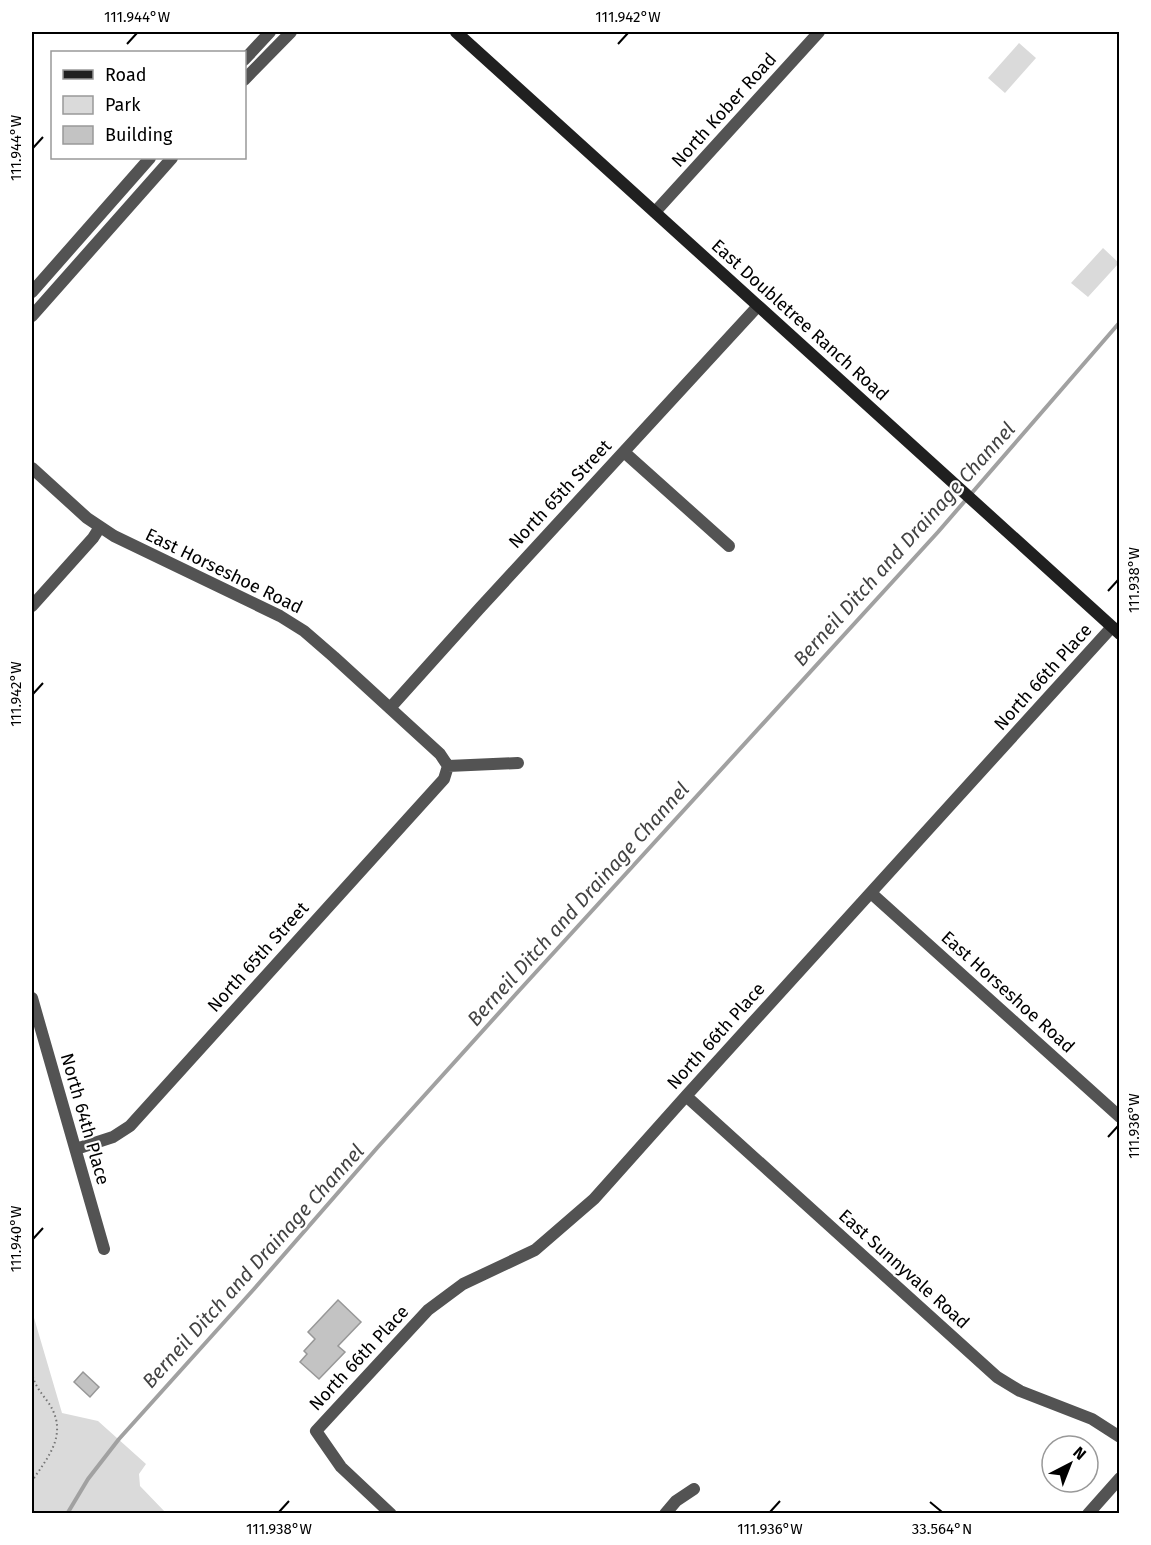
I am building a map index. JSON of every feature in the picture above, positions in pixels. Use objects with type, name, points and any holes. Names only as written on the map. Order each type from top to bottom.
[{"type":"main road","name":"East Doubletree Ranch Road","points":[[456,32],[1116,631]]},
{"type":"street","points":[[246,78],[291,32]]},
{"type":"street","name":"North Kober Road","points":[[655,212],[819,32]]},
{"type":"street","points":[[246,58],[266,36],[273,51]]},
{"type":"street","points":[[32,292],[149,159]]},
{"type":"street","points":[[32,316],[170,159]]},
{"type":"street","points":[[107,205],[120,215]]},
{"type":"street","name":"North 65th Street","points":[[390,708],[758,306]]},
{"type":"street","points":[[624,452],[729,546]]},
{"type":"street","name":"East Horseshoe Road","points":[[32,468],[87,518],[114,536],[280,616],[304,632],[440,754],[448,766]]},
{"type":"street","points":[[32,606],[93,538],[100,527]]},
{"type":"street","name":"North 66th Place","points":[[391,1514],[341,1467],[316,1431],[428,1310],[463,1284],[535,1250],[594,1199],[872,893],[1116,631]]},
{"type":"street","points":[[448,766],[518,763]]},
{"type":"street","name":"North 65th Street","points":[[76,1149],[114,1137],[130,1126],[444,779],[448,766]]},
{"type":"street","name":"East Horseshoe Road","points":[[872,893],[1119,1117]]},
{"type":"street","name":"North 64th Place","points":[[32,998],[104,1250]]},
{"type":"street","name":"East Sunnyvale Road","points":[[686,1096],[997,1377],[1020,1391],[1092,1419],[1119,1437]]},
{"type":"street","points":[[1088,1514],[1119,1478]]},
{"type":"street","points":[[665,1514],[676,1501],[693,1489]]},
{"type":"path","points":[[32,1354],[33,1375],[39,1390],[54,1414],[57,1425],[54,1444],[32,1481]]},
{"type":"green space","points":[[1019,43],[1036,58],[1005,93],[988,78]]},
{"type":"green space","points":[[1103,248],[1119,263],[1088,297],[1071,283]]},
{"type":"green space","points":[[32,1311],[62,1413],[98,1421],[146,1464],[139,1474],[140,1486],[166,1513],[32,1513]]},
{"type":"building","points":[[338,1300],[361,1322],[338,1346],[345,1352],[319,1379],[300,1362],[307,1354],[304,1351],[315,1339],[308,1332]]},
{"type":"building","points":[[83,1372],[99,1387],[90,1397],[74,1382]]},
{"type":"waterway","name":"Berneil Ditch and Drainage Channel","points":[[67,1514],[88,1479],[119,1439],[516,994],[938,532],[1120,322]]}]
